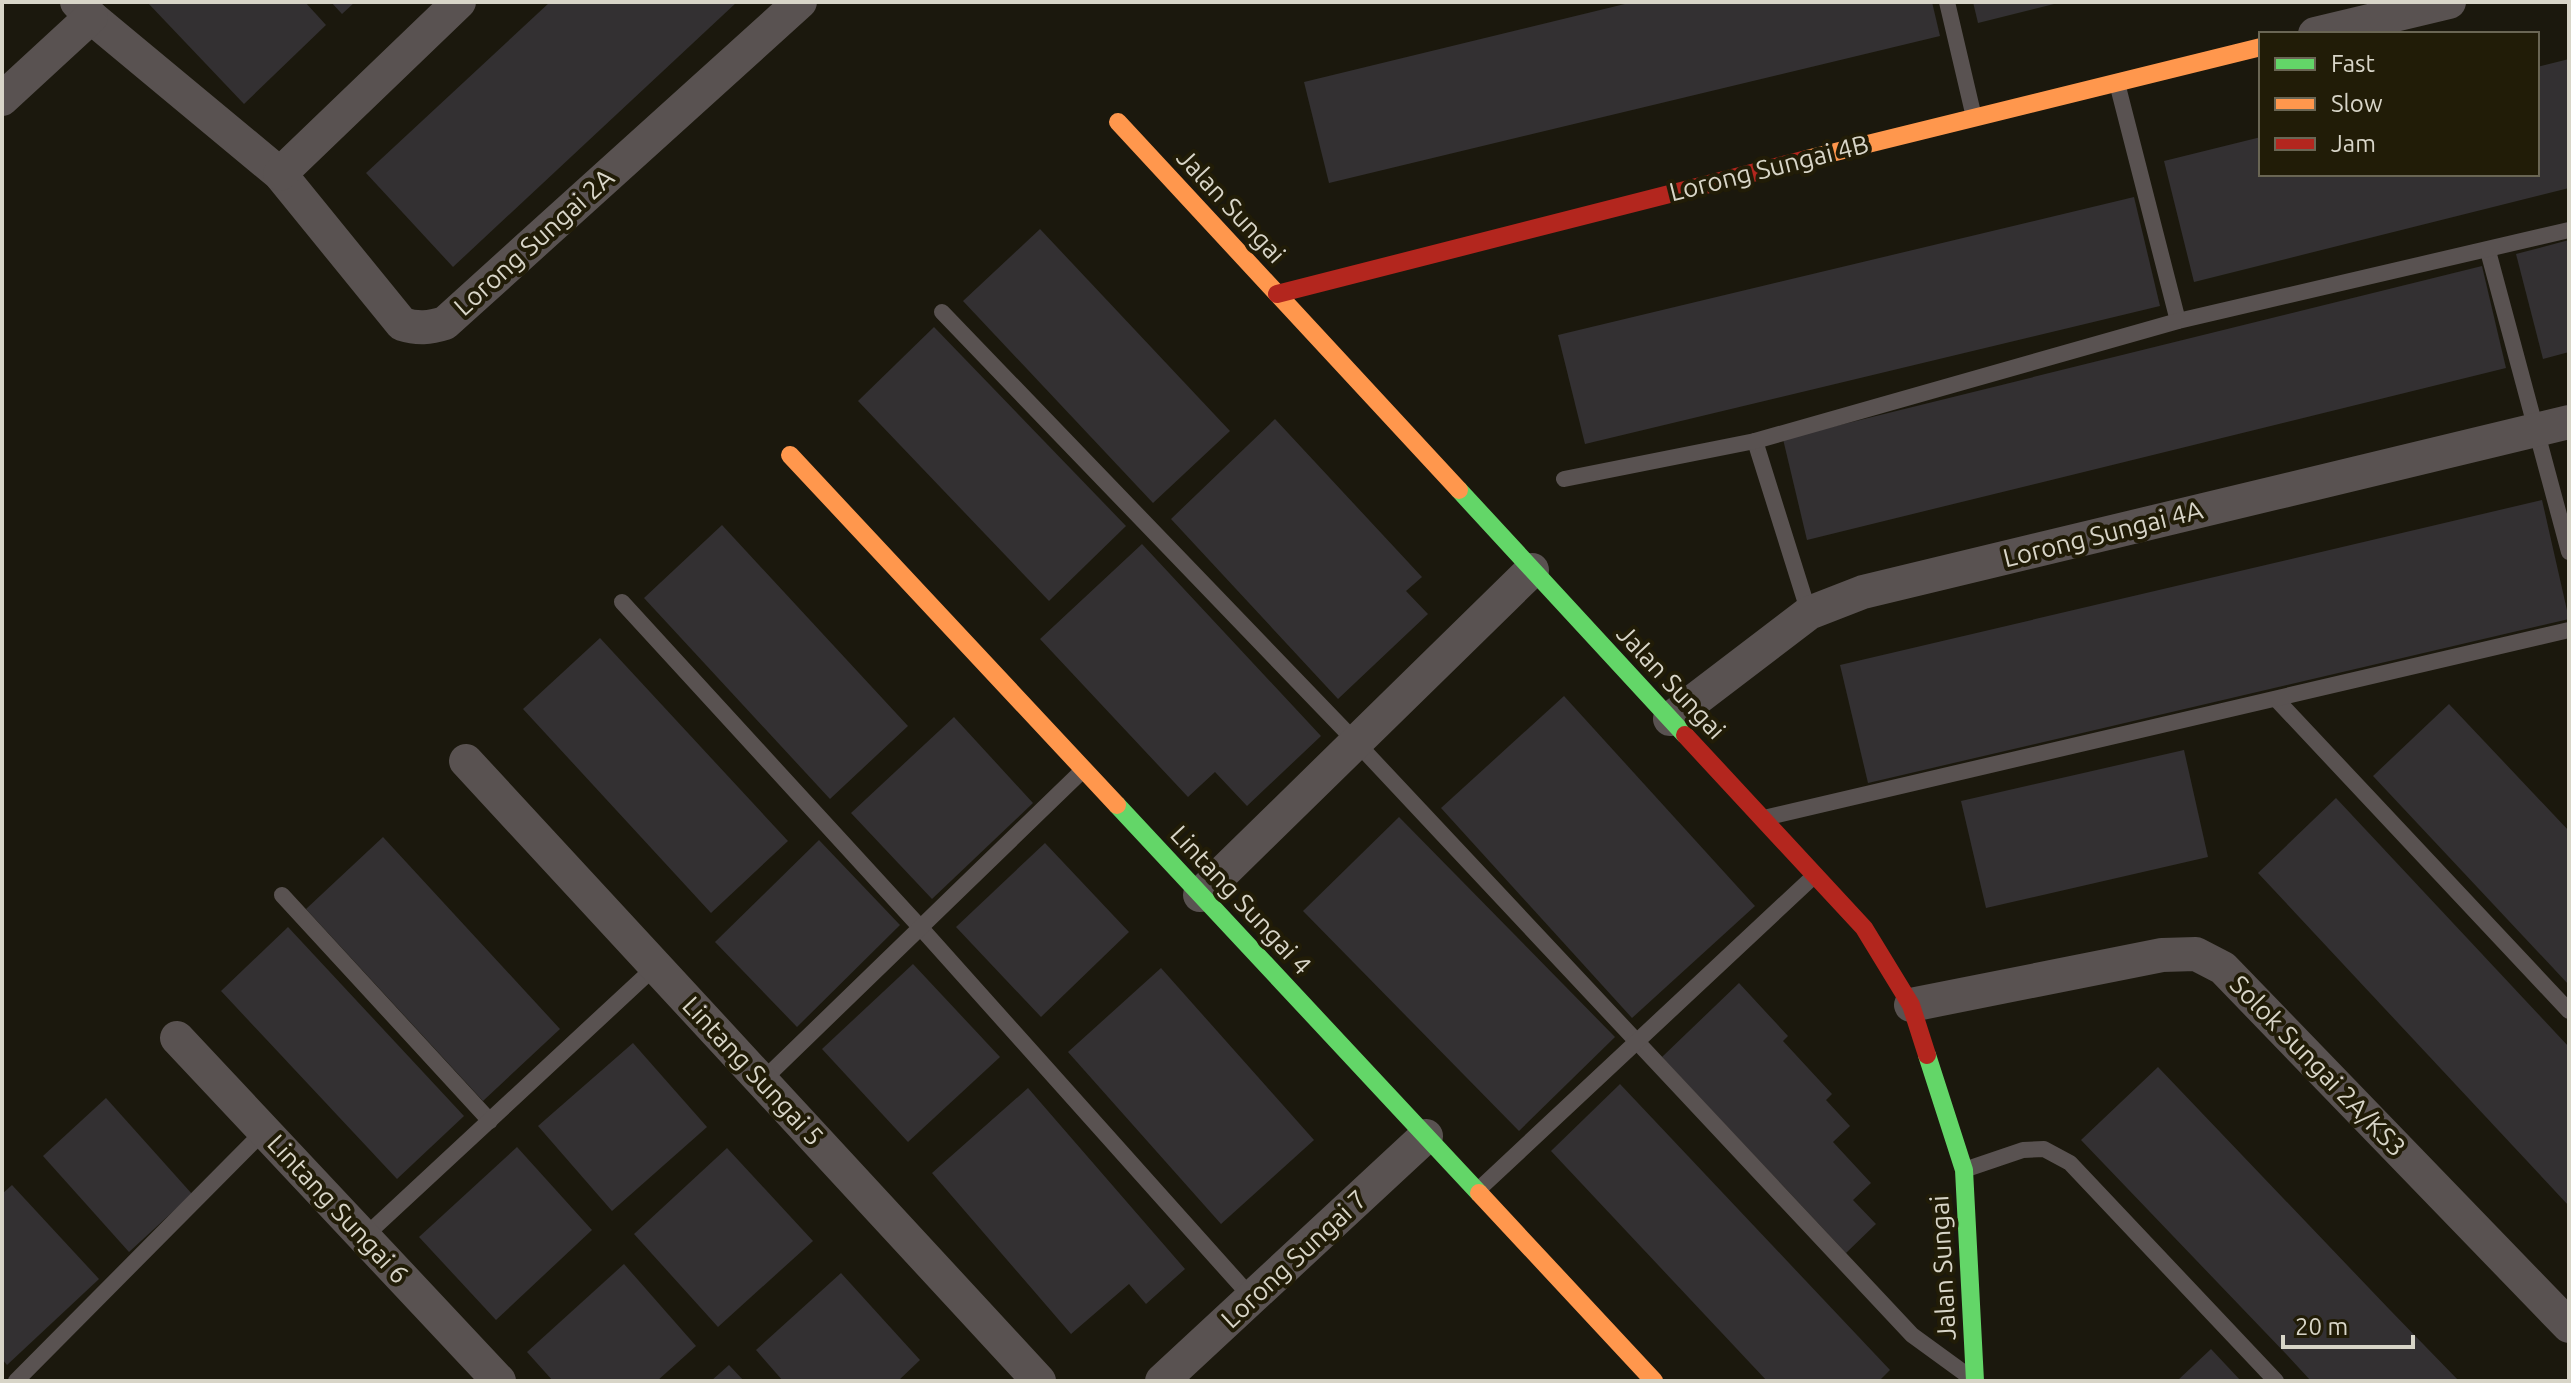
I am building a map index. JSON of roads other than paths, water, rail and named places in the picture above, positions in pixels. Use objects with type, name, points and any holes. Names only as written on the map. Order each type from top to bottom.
[{"type":"street","points":[[280,174],[459,2]]},
{"type":"street","name":"Lorong Sungai 2A","points":[[84,10],[280,174],[402,324],[431,328],[445,323],[800,2]]},
{"type":"street","points":[[2323,32],[2449,2]]},
{"type":"street","points":[[2,99],[84,10]]},
{"type":"street","name":"Lorong Sungai 4B","points":[[1277,294],[1973,116],[2259,47]]},
{"type":"street","name":"Jalan Sungai","points":[[1118,122],[1864,928],[1911,1005],[1964,1170],[1975,1381]]},
{"type":"street","name":"Lorong Sungai 4A","points":[[1670,719],[1809,613],[1863,592],[2569,422]]},
{"type":"street","name":"Lintang Sungai 4","points":[[790,455],[1654,1381]]},
{"type":"street","points":[[1200,895],[1532,570]]},
{"type":"street","name":"Lintang Sungai 5","points":[[466,761],[1039,1381]]},
{"type":"street","name":"Solok Sungai 2A/KS3","points":[[1911,1005],[2162,955],[2196,954],[2223,968],[2569,1326]]},
{"type":"street","name":"Lintang Sungai 6","points":[[177,1038],[499,1381]]},
{"type":"street","name":"Lorong Sungai 7","points":[[1162,1381],[1426,1136]]},
{"type":"lane","points":[[1947,2],[1973,116]]},
{"type":"lane","points":[[2116,82],[2178,321]]},
{"type":"lane","points":[[1564,479],[1755,441],[2178,321],[2569,230]]},
{"type":"lane","points":[[2488,251],[2569,552]]},
{"type":"lane","points":[[942,312],[1356,742],[1912,1335],[1975,1381]]},
{"type":"lane","points":[[1755,441],[1809,613]]},
{"type":"lane","points":[[622,602],[920,927],[1252,1298]]},
{"type":"lane","points":[[1762,819],[2569,630]]},
{"type":"lane","points":[[2276,699],[2569,1011]]},
{"type":"lane","points":[[762,1081],[1083,770]]},
{"type":"lane","points":[[1476,1191],[1815,875]]},
{"type":"lane","points":[[282,895],[490,1121]]},
{"type":"lane","points":[[364,1237],[656,966]]},
{"type":"lane","points":[[16,1381],[264,1131]]},
{"type":"lane","points":[[1964,1170],[2023,1150],[2044,1149],[2070,1163],[2276,1381]]}]
